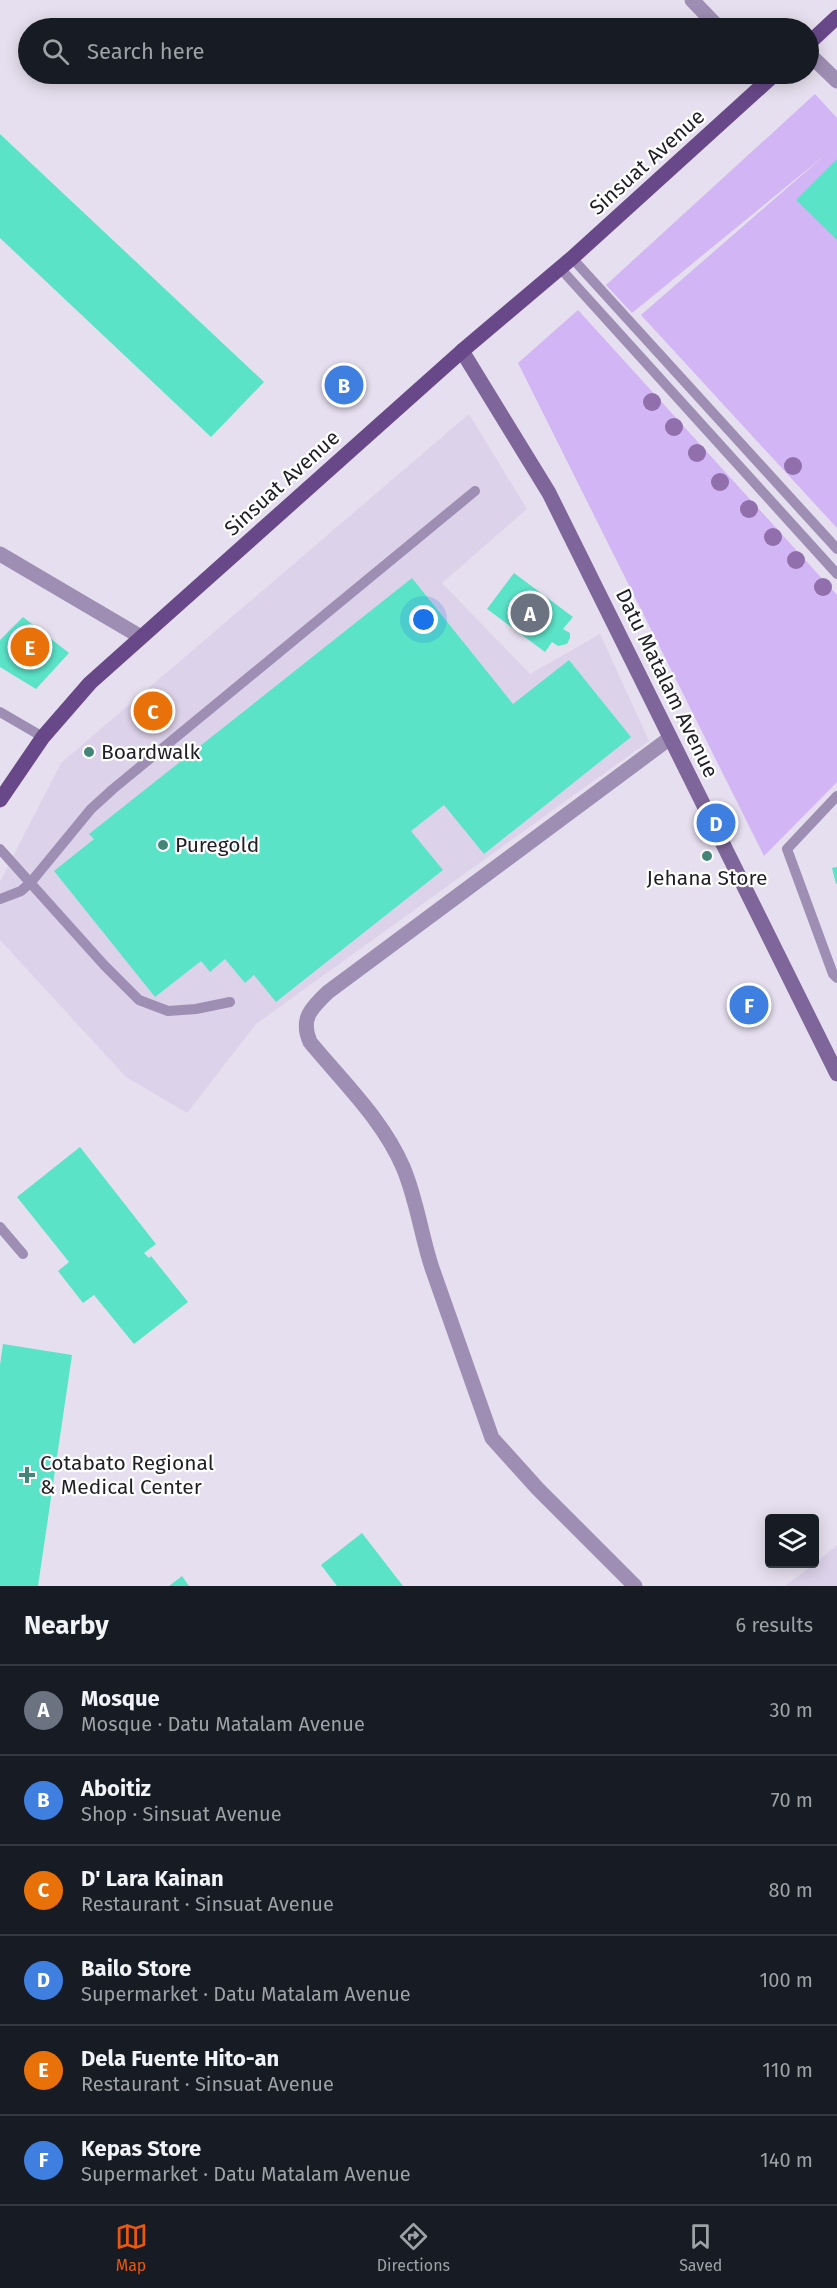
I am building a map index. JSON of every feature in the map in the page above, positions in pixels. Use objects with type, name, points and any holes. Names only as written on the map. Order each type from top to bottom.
[{"type":"main road","points":[[819,34],[837,17]]},
{"type":"main road","name":"Sinsuat Avenue","points":[[0,800],[43,737],[90,683],[462,351],[572,258],[759,84]]},
{"type":"main road","name":"Datu Matalam Avenue","points":[[462,351],[549,493],[837,1074]]},
{"type":"street","points":[[692,0],[709,18]]},
{"type":"street","points":[[819,64],[837,81]]},
{"type":"street","points":[[0,554],[141,637]]},
{"type":"street","points":[[635,1586],[538,1489],[492,1438],[432,1269],[424,1244],[417,1207],[402,1164],[385,1133],[310,1042],[305,1024],[313,1006],[328,992],[670,738]]},
{"type":"lane","points":[[572,258],[837,549]]},
{"type":"lane","points":[[560,268],[837,574]]},
{"type":"lane","points":[[0,898],[21,891],[31,882],[91,809],[113,789],[475,490]]},
{"type":"lane","points":[[0,712],[43,737]]},
{"type":"lane","points":[[837,796],[787,849],[829,963],[837,978]]},
{"type":"lane","points":[[0,849],[104,965],[139,1000],[168,1011],[196,1009],[230,1002]]},
{"type":"lane","points":[[0,1227],[23,1254]]},
{"type":"shaded area","points":[[815,94],[837,118],[837,528],[641,315],[825,155],[632,313],[606,285]]},
{"type":"shaded area","points":[[578,310],[837,595],[837,782],[764,856],[518,363]]},
{"type":"shaded area","points":[[469,414],[527,509],[442,583],[530,674],[600,634],[649,741],[256,1024],[187,1113],[126,1077],[0,940],[0,882],[61,763]]},
{"type":"shaded area","points":[[837,1545],[837,1586],[785,1586],[809,1568],[819,1568],[819,1560]]},
{"type":"building","points":[[0,134],[264,382],[211,437],[0,238]]},
{"type":"building","points":[[837,159],[837,240],[796,200]]},
{"type":"building","points":[[514,573],[573,617],[563,629],[570,633],[567,644],[558,646],[552,642],[545,652],[487,609]]},
{"type":"building","points":[[412,578],[513,704],[569,660],[631,737],[484,854],[444,805],[411,831],[443,870],[276,1002],[254,975],[245,983],[225,959],[210,972],[201,961],[155,997],[54,871],[94,839],[89,834]]},
{"type":"building","points":[[23,617],[69,653],[36,689],[0,667],[0,640]]},
{"type":"building","points":[[837,867],[837,883],[836,884],[832,868]]},
{"type":"building","points":[[80,1147],[156,1244],[144,1253],[149,1258],[151,1256],[188,1302],[134,1344],[94,1295],[83,1303],[58,1271],[69,1262],[17,1197]]},
{"type":"building","name":"Cotabato Regional & Medical Center","points":[[3,1344],[72,1355],[38,1586],[0,1586],[0,1365]]},
{"type":"building","points":[[362,1533],[403,1586],[337,1586],[321,1565]]},
{"type":"building","points":[[182,1576],[189,1586],[169,1586]]},
{"type":"place","name":"Aboitiz","points":[[344,385]]},
{"type":"place","name":"Mosque","points":[[530,613]]},
{"type":"place","name":"Dela Fuente Hito-an","points":[[30,647]]},
{"type":"place","name":"D' Lara Kainan","points":[[153,711]]},
{"type":"place","name":"Boardwalk","points":[[89,752]]},
{"type":"place","name":"Bailo Store","points":[[716,823]]},
{"type":"place","name":"Puregold","points":[[163,845]]},
{"type":"place","name":"Jehana Store","points":[[707,856]]},
{"type":"place","name":"Kepas Store","points":[[749,1005]]},
{"type":"place","name":"Cotabato Regional & Medical Center","points":[[27,1475]]}]
